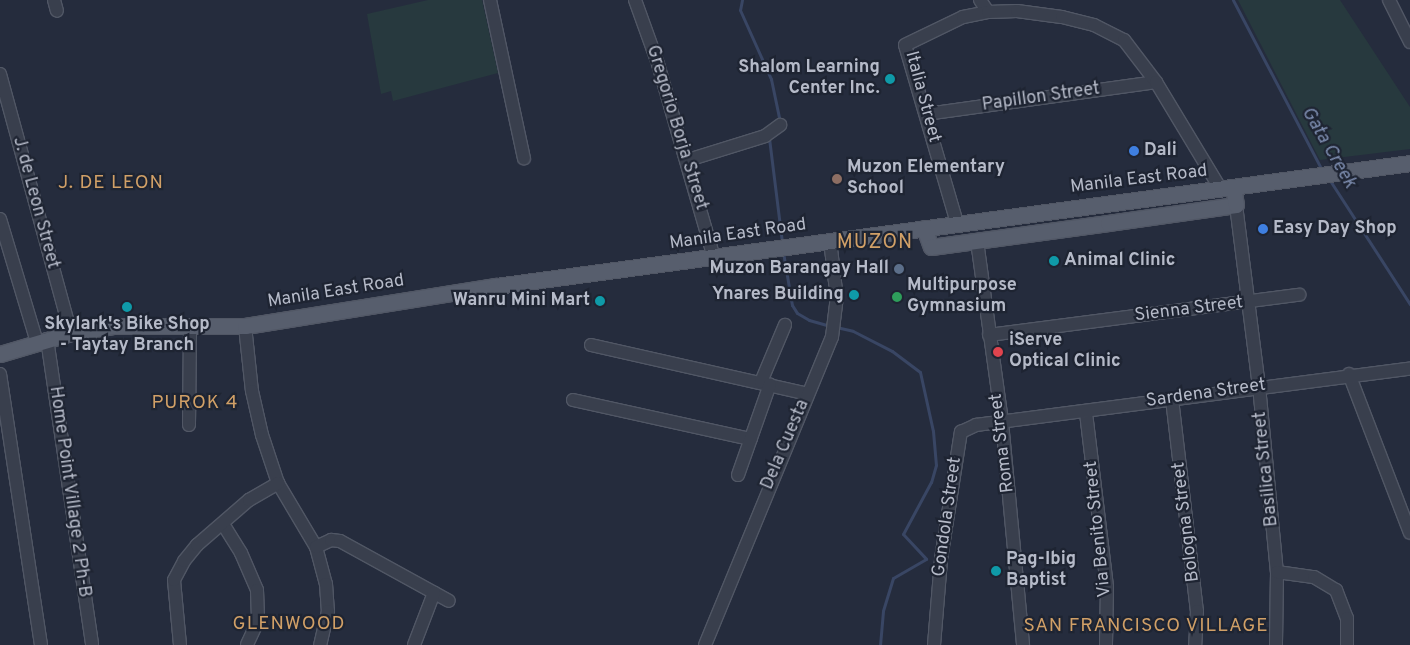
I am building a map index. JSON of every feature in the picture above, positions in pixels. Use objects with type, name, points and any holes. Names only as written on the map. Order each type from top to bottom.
[{"type":"main road","name":"Manila East Road","points":[[0,354],[42,340],[114,326],[245,326],[459,291],[1410,163]]},
{"type":"main road","points":[[924,228],[931,246],[1108,224],[1236,205],[1227,187]]},
{"type":"main road","points":[[1106,203],[1108,224]]},
{"type":"main road","points":[[975,221],[977,241]]},
{"type":"street","points":[[490,0],[524,158]]},
{"type":"street","name":"Gregorio Borja Street","points":[[635,0],[688,160],[714,258]]},
{"type":"street","points":[[980,0],[988,12]]},
{"type":"street","points":[[1389,0],[1410,42]]},
{"type":"street","name":"Italia Street","points":[[957,223],[905,45],[963,17],[988,12],[1017,11],[1094,25],[1124,40],[1156,82],[1227,187]]},
{"type":"street","name":"J. de Leon Street","points":[[0,74],[71,333]]},
{"type":"street","name":"Papillon Street","points":[[926,114],[1156,82]]},
{"type":"street","points":[[688,160],[765,136],[780,125]]},
{"type":"street","name":"Basilica Street","points":[[1236,205],[1259,386],[1277,572],[1276,645]]},
{"type":"street","name":"Home Point Village 2 Ph-B","points":[[0,219],[42,340],[92,645]]},
{"type":"street","name":"Dela Cuesta","points":[[706,645],[832,337],[836,322],[830,240]]},
{"type":"street","name":"Roma Street","points":[[977,241],[1002,422],[1023,645]]},
{"type":"street","name":"Sienna Street","points":[[989,334],[1248,303],[1299,295]]},
{"type":"street","points":[[738,475],[751,439],[766,383],[785,325]]},
{"type":"street","points":[[190,326],[190,425]]},
{"type":"street","points":[[245,326],[252,391],[278,483],[316,546],[326,584],[328,611],[320,645]]},
{"type":"street","points":[[591,345],[808,394]]},
{"type":"street","name":"Sardena Street","points":[[1002,422],[1086,413],[1349,374],[1410,369]]},
{"type":"street","points":[[0,374],[41,645]]},
{"type":"street","points":[[1349,374],[1410,533]]},
{"type":"street","name":"Bologna Street","points":[[1172,399],[1197,610],[1195,645]]},
{"type":"street","points":[[573,400],[751,439]]},
{"type":"street","name":"Via Benito Street","points":[[1086,413],[1107,587],[1106,645]]},
{"type":"street","name":"Gondola Street","points":[[934,645],[941,560],[961,432],[976,424],[1002,422]]},
{"type":"street","points":[[180,645],[174,580],[197,545],[248,500],[278,483]]},
{"type":"street","points":[[223,524],[241,553],[257,590],[258,621],[247,645]]},
{"type":"street","points":[[316,546],[331,540],[340,541],[449,600]]},
{"type":"street","points":[[1277,572],[1314,577],[1336,590],[1346,618],[1347,645]]},
{"type":"street","points":[[414,645],[434,593]]},
{"type":"shaded area","points":[[428,0],[482,0],[498,73],[393,101],[391,91],[381,94],[367,14]]},
{"type":"shaded area","points":[[1238,0],[1340,0],[1410,107],[1410,149],[1320,160]]},
{"type":"waterway","points":[[742,0],[740,10],[771,79],[780,122]]},
{"type":"waterway","name":"Gata Creek","points":[[1233,0],[1322,170]]},
{"type":"waterway","points":[[769,138],[782,243]]},
{"type":"waterway","name":"Gata Creek","points":[[1329,179],[1410,304]]},
{"type":"waterway","points":[[783,252],[792,305],[797,313],[809,320],[830,326]]},
{"type":"waterway","points":[[836,327],[853,331],[892,351],[920,372],[933,431],[936,465],[931,482],[903,534],[926,559],[893,578],[883,611],[880,645]]},
{"type":"place","name":"Shalom Learning Center Inc.","points":[[890,79]]},
{"type":"place","name":"Dali","points":[[1134,151]]},
{"type":"place","name":"Muzon Elementary School","points":[[837,179]]},
{"type":"place","name":"Easy Day Shop","points":[[1263,229]]},
{"type":"place","name":"Animal Clinic","points":[[1054,261]]},
{"type":"place","name":"Muzon Barangay Hall","points":[[899,269]]},
{"type":"place","name":"Ynares Building","points":[[854,295]]},
{"type":"place","name":"Multipurpose Gymnasium","points":[[897,297]]},
{"type":"place","name":"Wanru Mini Mart","points":[[600,301]]},
{"type":"place","name":"Skylark's Bike Shop - Taytay Branch","points":[[127,307]]},
{"type":"place","name":"iServe Optical Clinic","points":[[998,352]]},
{"type":"place","name":"Pag-Ibig Baptist","points":[[996,571]]},
{"type":"district","name":"J. DE LEON","points":[[111,184]]},
{"type":"district","name":"MUZON","points":[[875,243]]},
{"type":"district","name":"PUROK 4","points":[[195,404]]},
{"type":"district","name":"GLENWOOD","points":[[289,625]]},
{"type":"district","name":"SAN FRANCISCO VILLAGE","points":[[1146,627]]}]
